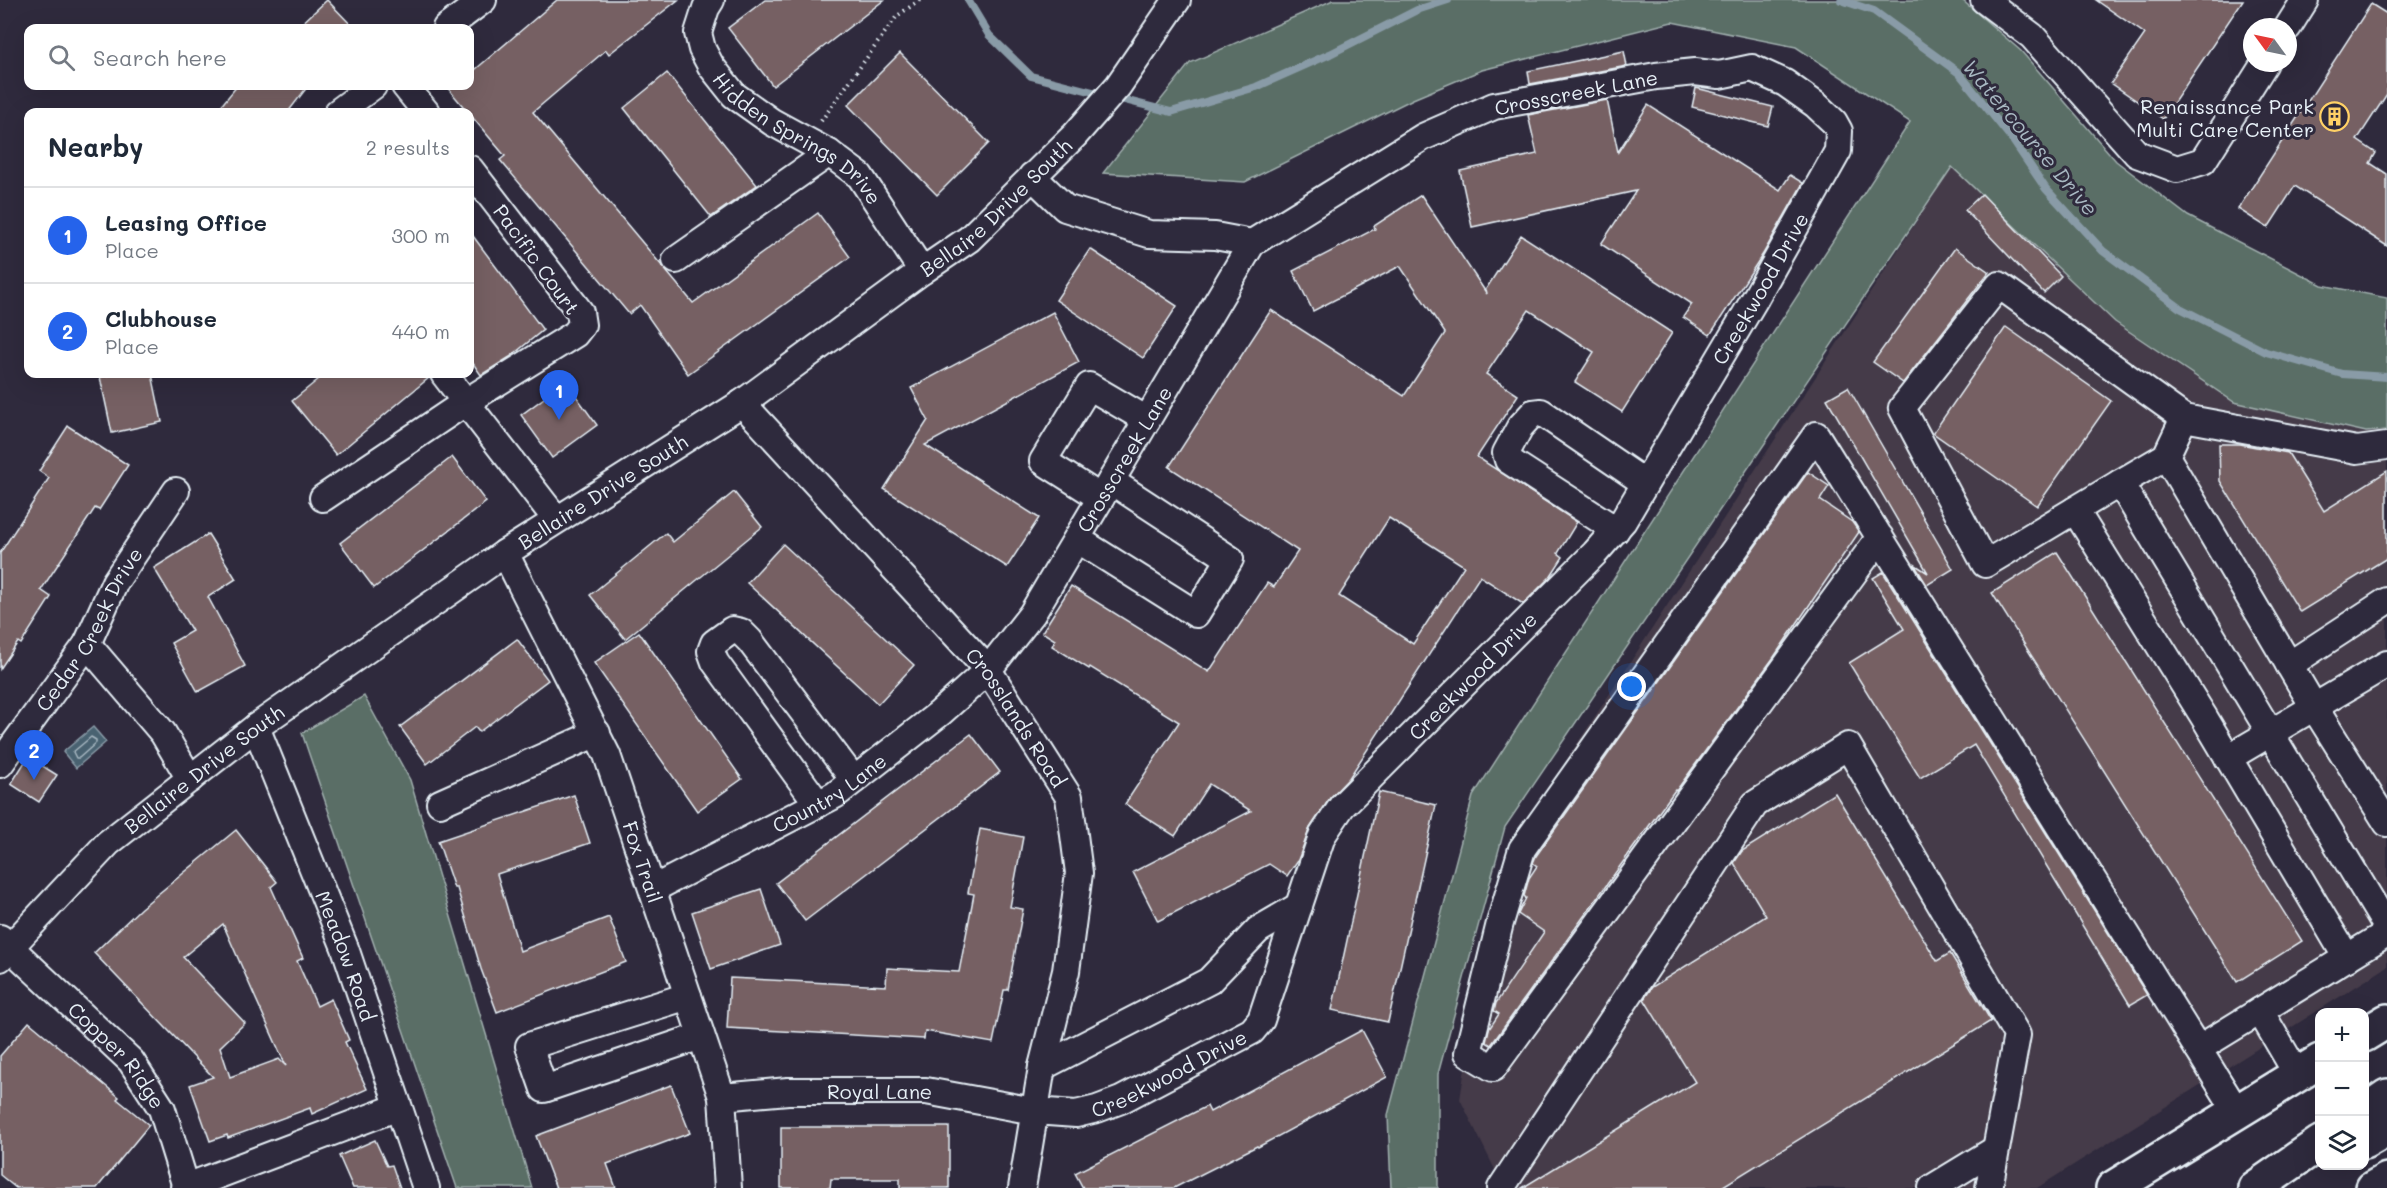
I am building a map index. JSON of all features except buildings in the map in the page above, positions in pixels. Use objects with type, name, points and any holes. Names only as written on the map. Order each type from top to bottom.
[{"type":"main road","points":[[2369,1032],[2387,1021]]},
{"type":"main road","points":[[2113,1188],[2308,1068]]},
{"type":"main road","points":[[2369,1109],[2387,1096]]},
{"type":"main road","points":[[2369,1139],[2387,1129]]},
{"type":"main road","points":[[2255,1188],[2315,1146]]},
{"type":"main road","points":[[2288,1188],[2319,1170]]},
{"type":"main road","points":[[2373,1188],[2387,1180]]},
{"type":"street","points":[[451,24],[483,0]]},
{"type":"street","name":"Hidden Springs Drive","points":[[711,0],[698,33],[702,50],[711,66],[734,95],[772,122],[818,147],[860,176],[922,270]]},
{"type":"street","name":"Bellaire Drive South","points":[[3,948],[108,843],[256,728],[505,553],[742,403],[922,270],[969,239],[1082,127],[1118,86],[1178,0]]},
{"type":"street","points":[[1984,0],[2032,36],[2137,154],[2177,169],[2203,161],[2259,72]]},
{"type":"street","points":[[2294,18],[2305,0]]},
{"type":"street","name":"Crosscreek Lane","points":[[988,670],[1032,614],[1252,243],[1423,137],[1494,106],[1656,76],[1695,72],[1719,75],[1752,68],[1785,83],[1816,105],[1834,122],[1839,131]]},
{"type":"street","points":[[343,108],[368,90]]},
{"type":"street","points":[[408,90],[423,108]]},
{"type":"street","name":"Creekwood Drive","points":[[1034,1111],[1076,1114],[1097,1109],[1121,1100],[1252,1031],[1261,1020],[1322,836],[1342,806],[1595,553],[1623,521],[1756,297],[1838,151],[1839,131]]},
{"type":"street","points":[[676,260],[818,147]]},
{"type":"street","name":"Pacific Court","points":[[466,402],[575,334],[582,325],[580,312],[474,174]]},
{"type":"street","points":[[1032,176],[1065,208],[1149,234],[1215,236],[1252,243]]},
{"type":"street","points":[[2184,418],[2166,456],[1985,564],[1902,408],[1999,285],[2184,418],[2357,450],[2387,446]]},
{"type":"street","points":[[447,378],[556,519]]},
{"type":"street","points":[[1077,539],[1196,614],[1230,559],[1106,489],[1043,461],[1089,386],[1147,420]]},
{"type":"street","points":[[323,498],[466,402]]},
{"type":"street","name":"Crosslands Road","points":[[742,403],[988,670],[1069,796],[1079,873],[1066,971],[1042,1067],[1022,1188]]},
{"type":"street","points":[[1616,530],[1508,460],[1506,453],[1515,435],[1533,413],[1541,412],[1646,483]]},
{"type":"street","points":[[1880,537],[1493,1068],[1468,1053],[1500,923],[1522,849],[1816,435],[1880,537],[2237,1112]]},
{"type":"street","points":[[2166,456],[2314,708],[2387,822]]},
{"type":"street","points":[[2120,483],[2387,927]]},
{"type":"street","name":"Cedar Creek Drive","points":[[0,764],[87,644],[115,582],[176,491]]},
{"type":"street","points":[[2075,510],[2228,758],[2346,958]]},
{"type":"street","name":"Fox Trail","points":[[505,553],[608,755],[722,1097],[728,1188]]},
{"type":"street","points":[[2289,665],[2387,602]]},
{"type":"street","points":[[818,804],[715,662],[711,651],[714,643],[732,630],[741,632],[750,641],[854,780]]},
{"type":"street","points":[[87,644],[163,733],[190,779]]},
{"type":"street","points":[[2228,758],[2386,668]]},
{"type":"street","name":"Country Lane","points":[[654,889],[835,795],[940,712],[988,670]]},
{"type":"street","name":"Meadow Road","points":[[256,728],[345,948],[426,1188]]},
{"type":"street","points":[[440,802],[597,733]]},
{"type":"street","points":[[1501,1188],[1755,804],[1848,746],[2017,1035],[1989,1188]]},
{"type":"street","points":[[1042,1067],[1209,981],[1258,930],[1299,906]]},
{"type":"street","points":[[2198,1049],[2387,933]]},
{"type":"street","name":"Copper Ridge","points":[[3,948],[131,1061],[162,1109],[185,1188]]},
{"type":"street","points":[[688,996],[529,1046],[544,1089],[701,1036]]},
{"type":"street","points":[[2260,1011],[2308,1068]]},
{"type":"street","name":"Royal Lane","points":[[722,1097],[789,1091],[926,1091],[1034,1111]]},
{"type":"street","points":[[185,1188],[398,1107]]},
{"type":"street","points":[[1932,1188],[1996,1149]]},
{"type":"path","points":[[818,147],[897,16],[920,0]]},
{"type":"shaded area","points":[[1952,167],[2115,322],[2366,432],[2387,430],[2387,967],[2322,1008],[2315,1008],[2315,1012],[2037,1188],[1504,1188],[1460,1099],[1480,975],[1516,838]]},
{"type":"green space","points":[[1333,0],[1962,0],[2021,51],[2116,161],[2188,216],[2322,285],[2387,298],[2387,430],[2366,432],[2234,402],[2115,322],[1952,167],[1505,827],[1438,1074],[1438,1188],[1391,1188],[1388,1115],[1473,796],[1910,122],[1796,47],[1672,22],[1482,70],[1413,99],[1245,182],[1103,173],[1190,63]]},
{"type":"green space","points":[[364,696],[410,780],[532,1188],[457,1188],[302,733]]},
{"type":"water","points":[[93,727],[106,742],[76,768],[63,752]]},
{"type":"waterway","name":"Watercourse Drive","points":[[968,0],[989,35],[1031,76],[1171,112],[1256,87],[1330,54],[1417,10],[1448,0]]},
{"type":"waterway","name":"Watercourse Drive","points":[[1841,0],[1874,11],[1959,73],[2012,139],[2046,189],[2103,251],[2180,308],[2266,352],[2342,374],[2387,377]]},
{"type":"place","name":"Renaissance Park Multi Care Center","points":[[2335,117]]},
{"type":"place","name":"Leasing Office","points":[[559,420]]},
{"type":"place","name":"Clubhouse","points":[[34,780]]}]
